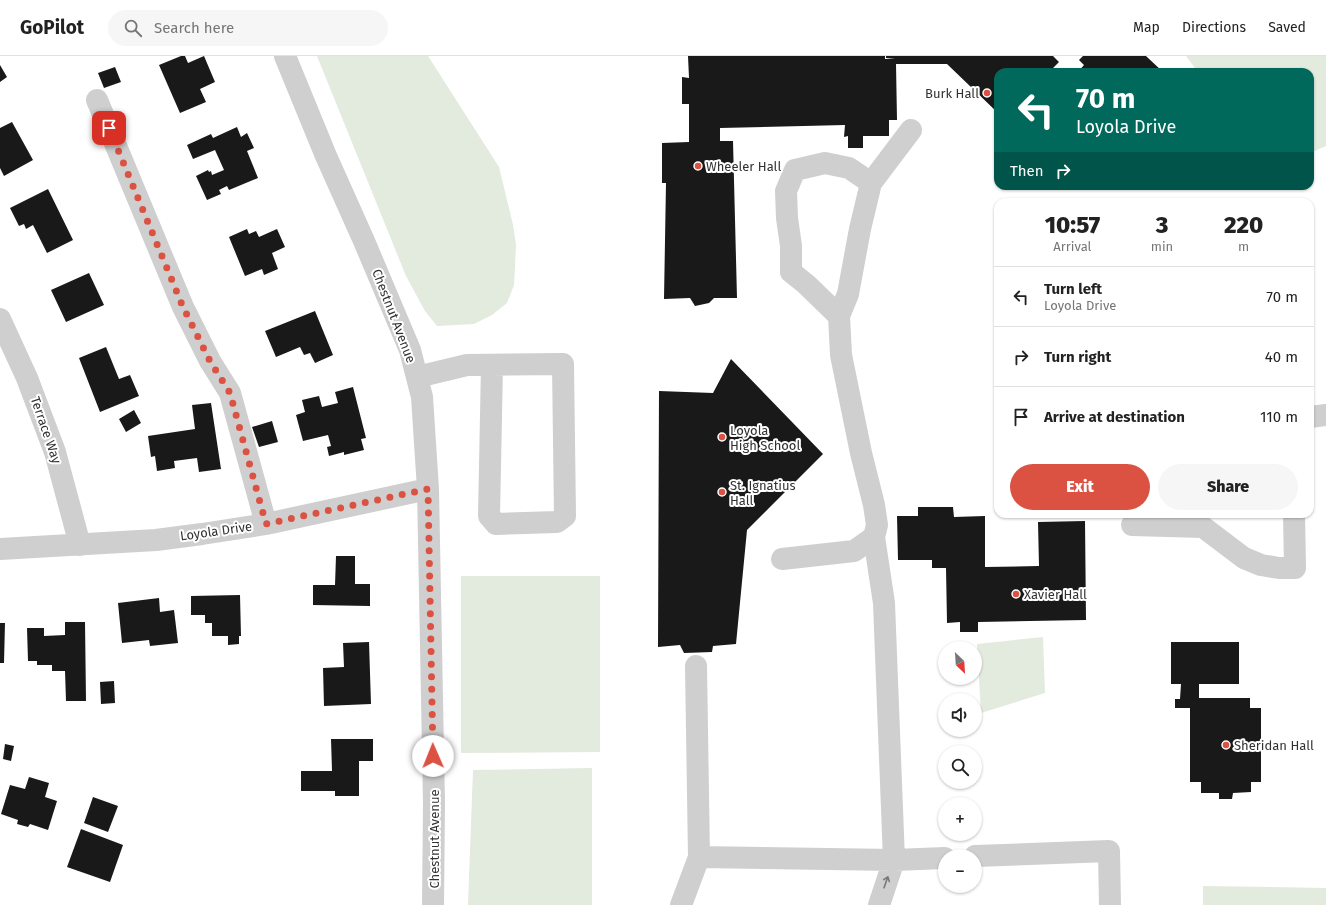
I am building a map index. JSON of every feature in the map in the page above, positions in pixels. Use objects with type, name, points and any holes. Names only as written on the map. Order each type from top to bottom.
[{"type":"street","name":"Chestnut Avenue","points":[[285,56],[326,156],[364,241],[407,344],[422,397],[428,489],[434,803],[434,905]]},
{"type":"street","points":[[97,100],[183,307],[210,361],[230,393],[266,524]]},
{"type":"street","points":[[879,905],[894,860],[884,603],[874,537],[876,525],[874,505],[861,453],[841,355],[839,316],[848,294],[860,229],[871,182],[911,130]]},
{"type":"street","points":[[839,316],[806,284],[791,272],[791,246],[787,218],[786,190],[795,170],[825,162],[850,168],[871,182]]},
{"type":"street","name":"Terrace Way","points":[[0,319],[27,378],[55,452],[80,545]]},
{"type":"street","points":[[417,377],[467,365],[563,364],[565,516],[557,522],[496,524],[489,516],[492,365]]},
{"type":"street","points":[[1314,416],[1326,415]]},
{"type":"street","name":"Loyola Drive","points":[[0,549],[156,540],[266,524],[428,489]]},
{"type":"street","points":[[1132,525],[1203,527],[1244,558],[1261,565],[1279,568],[1295,568],[1294,518]]},
{"type":"street","points":[[782,559],[854,551],[874,537]]},
{"type":"street","points":[[681,905],[699,857],[696,666]]},
{"type":"street","points":[[982,856],[1109,851],[1110,905]]},
{"type":"street","points":[[699,857],[894,860],[938,858]]},
{"type":"shaded area","points":[[317,56],[428,56],[499,167],[513,225],[516,245],[514,285],[507,303],[492,315],[474,324],[437,326],[425,311],[406,276]]},
{"type":"shaded area","points":[[1186,56],[1326,56],[1326,146],[1314,151],[1314,68],[1195,68]]},
{"type":"shaded area","points":[[461,576],[600,576],[600,752],[461,753]]},
{"type":"shaded area","points":[[1043,637],[1045,693],[982,713],[982,693],[980,693],[979,685],[982,685],[982,643]]},
{"type":"shaded area","points":[[592,768],[592,905],[468,905],[473,770]]},
{"type":"shaded area","points":[[1203,886],[1326,888],[1326,905],[1203,905]]},
{"type":"building","points":[[181,56],[185,56],[188,63],[204,56],[215,82],[200,89],[206,102],[180,113],[159,65]]},
{"type":"building","name":"Wheeler Hall","points":[[688,56],[885,56],[885,59],[895,59],[886,58],[886,56],[1053,56],[1059,62],[1053,68],[994,68],[994,109],[947,64],[896,64],[897,120],[889,120],[889,136],[863,136],[863,148],[848,148],[848,136],[844,137],[845,125],[720,128],[720,141],[733,141],[737,298],[714,298],[709,303],[695,306],[690,298],[664,299],[666,183],[662,183],[662,143],[689,142],[689,104],[682,104],[682,77],[689,78]]},
{"type":"building","points":[[1083,56],[1146,56],[1159,68],[1081,68],[1084,65],[1079,60]]},
{"type":"building","points":[[0,65],[7,77],[0,82]]},
{"type":"building","points":[[115,67],[121,82],[104,88],[98,73]]},
{"type":"building","points":[[12,122],[33,160],[4,176],[0,168],[0,128]]},
{"type":"building","points":[[237,127],[241,137],[247,133],[254,148],[247,151],[258,178],[229,190],[227,186],[219,190],[221,194],[207,200],[196,176],[208,170],[209,172],[211,171],[212,175],[224,170],[215,150],[193,159],[187,145],[211,134],[213,138]]},
{"type":"building","points":[[48,189],[73,240],[47,253],[33,225],[26,229],[24,224],[19,226],[10,208]]},
{"type":"building","points":[[247,229],[249,234],[256,231],[259,237],[277,229],[285,247],[272,253],[278,269],[264,275],[262,269],[245,276],[229,237]]},
{"type":"building","points":[[89,273],[104,305],[66,322],[51,290]]},
{"type":"building","points":[[315,311],[333,355],[315,363],[310,353],[304,355],[300,347],[276,357],[265,331]]},
{"type":"building","points":[[106,347],[119,379],[130,375],[139,396],[100,412],[79,358]]},
{"type":"building","name":"St. Ignatius Hall","points":[[731,359],[823,454],[747,530],[736,644],[713,646],[712,652],[684,653],[680,645],[658,647],[659,391],[713,393]]},
{"type":"building","points":[[353,387],[366,438],[361,439],[364,450],[344,455],[344,452],[329,456],[327,447],[331,446],[328,435],[303,441],[296,415],[305,412],[302,400],[319,396],[322,407],[338,403],[335,392]]},
{"type":"building","points":[[211,403],[221,469],[199,472],[197,458],[174,461],[175,468],[157,471],[155,456],[151,457],[148,436],[195,429],[192,405]]},
{"type":"building","points":[[134,410],[141,423],[126,432],[119,419]]},
{"type":"building","points":[[272,421],[278,442],[259,447],[252,427]]},
{"type":"building","name":"Xavier Hall","points":[[918,507],[953,507],[954,517],[985,516],[985,567],[1039,566],[1038,522],[1085,521],[1086,620],[978,622],[978,632],[960,632],[960,622],[947,623],[946,568],[932,568],[932,560],[898,560],[897,516],[918,516]]},
{"type":"building","points":[[336,556],[355,556],[355,584],[370,584],[370,606],[313,605],[313,585],[335,585]]},
{"type":"building","points":[[240,595],[241,636],[239,636],[239,644],[228,645],[228,636],[212,636],[212,623],[205,623],[205,615],[191,615],[191,596]]},
{"type":"building","points":[[159,598],[160,612],[174,610],[178,643],[150,646],[149,640],[122,643],[118,603]]},
{"type":"building","points":[[65,622],[85,622],[86,701],[66,701],[65,671],[52,671],[52,665],[37,665],[37,661],[28,661],[27,628],[44,628],[44,636],[65,635]]},
{"type":"building","points":[[0,623],[5,623],[4,663],[0,663]]},
{"type":"building","points":[[369,642],[371,704],[324,706],[323,668],[344,667],[343,643]]},
{"type":"building","name":"Sheridan Hall","points":[[1171,642],[1239,642],[1239,684],[1199,684],[1199,698],[1250,698],[1250,708],[1261,708],[1261,782],[1251,782],[1251,792],[1233,793],[1232,799],[1219,799],[1219,793],[1201,793],[1201,782],[1190,782],[1190,708],[1175,708],[1175,699],[1180,699],[1181,684],[1171,684]]},
{"type":"building","points":[[114,681],[115,703],[101,704],[100,682]]},
{"type":"building","points":[[331,739],[373,739],[373,761],[359,761],[359,796],[335,796],[335,791],[301,791],[301,771],[332,771]]},
{"type":"building","points":[[5,744],[14,746],[11,761],[3,759]]},
{"type":"building","points":[[29,777],[49,783],[45,797],[57,801],[48,830],[30,824],[28,827],[17,824],[18,820],[1,814],[10,785],[25,789]]},
{"type":"building","points":[[93,797],[118,806],[108,832],[84,823]]},
{"type":"building","points":[[81,829],[123,845],[110,882],[67,867]]},
{"type":"place","name":"Burk Hall","points":[[987,93]]},
{"type":"place","name":"Wheeler Hall","points":[[698,166]]},
{"type":"place","name":"Loyola High School","points":[[722,437]]},
{"type":"place","name":"St. Ignatius Hall","points":[[722,492]]},
{"type":"place","name":"Xavier Hall","points":[[1016,594]]},
{"type":"place","name":"Sheridan Hall","points":[[1226,745]]},
{"type":"route","points":[[109,128],[183,307],[210,361],[230,393],[266,524],[428,489],[433,756]]}]
